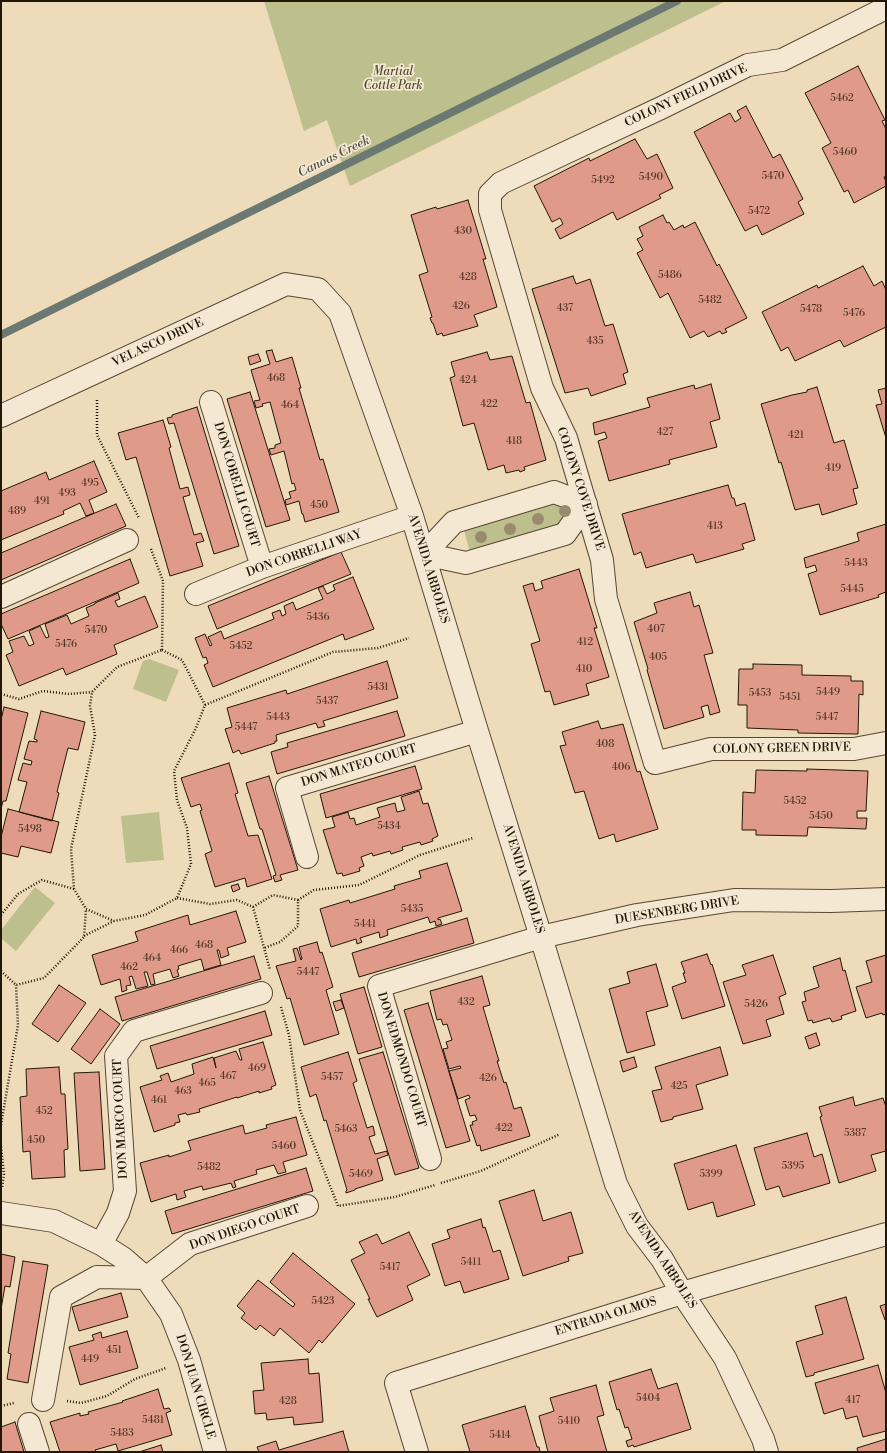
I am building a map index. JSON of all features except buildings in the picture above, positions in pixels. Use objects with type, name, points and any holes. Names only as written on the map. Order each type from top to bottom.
[{"type":"street","name":"COLONY FIELD DRIVE","points":[[490,194],[501,183],[662,108],[748,65],[782,60],[886,8]]},
{"type":"street","name":"COLONY COVE DRIVE","points":[[490,194],[490,210],[542,388],[566,438],[586,504],[602,560],[606,599],[655,763]]},
{"type":"street","name":"VELASCO DRIVE","points":[[1,416],[286,284],[318,289]]},
{"type":"street","name":"AVENIDA ARBOLES","points":[[318,289],[340,313],[412,516],[616,1184],[637,1226],[662,1260],[725,1358],[763,1439],[767,1452]]},
{"type":"street","name":"DON CORELLI COURT","points":[[211,402],[262,567]]},
{"type":"street","points":[[554,492],[586,504],[565,534],[466,563],[424,554],[454,522],[554,492]]},
{"type":"street","name":"DON CORRELLI WAY","points":[[196,594],[262,567],[412,516]]},
{"type":"street","points":[[1,598],[127,540]]},
{"type":"street","name":"DON MATEO COURT","points":[[307,857],[287,788],[477,731]]},
{"type":"street","name":"COLONY GREEN DRIVE","points":[[655,763],[711,749],[854,749],[886,742]]},
{"type":"street","name":"DUESENBERG DRIVE","points":[[541,937],[637,915],[734,900],[830,901],[886,899]]},
{"type":"street","name":"DON EDMONDO COURT","points":[[430,1159],[379,986],[541,937]]},
{"type":"street","name":"DON MARCO COURT","points":[[101,1244],[118,1213],[125,1191],[116,1056],[134,1031],[267,985]]},
{"type":"street","name":"DON DIEGO COURT","points":[[146,1278],[190,1244],[307,1206]]},
{"type":"street","name":"DON JUAN CIRCLE","points":[[1,1213],[54,1221],[101,1244],[123,1258],[146,1278],[171,1314],[189,1360],[215,1452]]},
{"type":"street","name":"ENTRADA OLMOS","points":[[416,1452],[396,1383],[682,1293],[886,1234]]},
{"type":"street","points":[[43,1400],[61,1297],[97,1277],[146,1278]]},
{"type":"street","points":[[29,1424],[38,1452]]},
{"type":"path","points":[[177,898],[191,864],[187,828],[177,800],[174,772],[196,728],[205,705],[333,652],[378,648],[409,638]]},
{"type":"path","points":[[114,921],[86,909],[74,890],[71,850],[95,735],[90,706],[92,692],[117,667],[162,650],[182,660],[205,705]]},
{"type":"path","points":[[1,694],[19,699],[43,691],[68,694],[92,692]]},
{"type":"path","points":[[253,907],[273,895],[298,900],[314,890],[359,885],[420,855],[473,838]]},
{"type":"path","points":[[1,915],[18,894],[42,880],[74,890]]},
{"type":"path","points":[[16,985],[44,978],[84,937],[114,921],[145,915],[177,898],[210,904],[237,900],[253,907]]},
{"type":"path","points":[[264,948],[280,942],[298,926],[298,900]]},
{"type":"path","points":[[253,907],[264,948],[267,985]]},
{"type":"path","points":[[84,937],[86,909]]},
{"type":"path","points":[[1,971],[16,985],[18,1025],[1,1125]]},
{"type":"path","points":[[280,1006],[289,1035],[300,1110],[338,1206],[395,1197],[481,1171],[560,1134]]},
{"type":"path","points":[[1,1147],[4,1174],[1,1192]]},
{"type":"path","points":[[1,1406],[43,1400],[81,1403],[107,1396],[135,1379],[189,1360]]},
{"type":"green space","name":"Martial Cottle Park","points":[[264,1],[726,1],[350,186],[327,120],[304,131]]},
{"type":"green space","points":[[559,502],[577,507],[567,523],[471,556],[463,526]]},
{"type":"green space","points":[[149,659],[179,670],[166,702],[133,689],[143,661]]},
{"type":"green space","points":[[159,812],[164,860],[126,863],[121,816]]},
{"type":"green space","points":[[35,887],[55,903],[16,951],[1,938],[1,930]]},
{"type":"waterway","name":"Canoas Creek","points":[[1,335],[677,1]]}]
